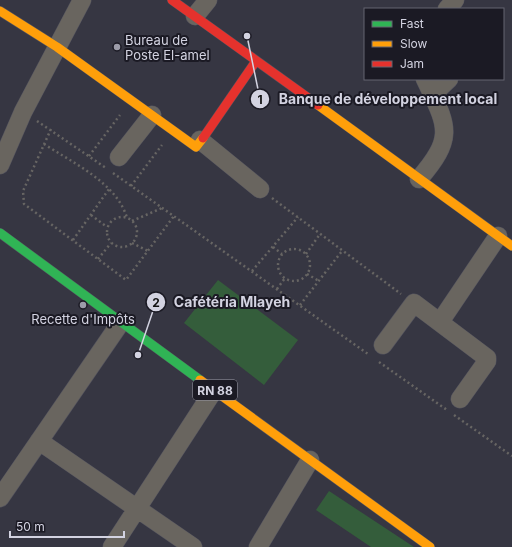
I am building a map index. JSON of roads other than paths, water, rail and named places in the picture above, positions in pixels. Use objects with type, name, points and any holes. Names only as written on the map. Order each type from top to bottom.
[{"type":"street","points":[[0,165],[23,112],[82,0]]},
{"type":"street","points":[[172,0],[512,246]]},
{"type":"street","points":[[195,16],[208,0]]},
{"type":"street","points":[[448,8],[455,0]]},
{"type":"street","points":[[0,11],[57,47],[196,147],[256,61]]},
{"type":"street","points":[[419,180],[433,164],[442,146],[445,132],[442,119],[428,87],[447,80]]},
{"type":"street","points":[[119,157],[152,115]]},
{"type":"street","points":[[200,140],[260,189]]},
{"type":"street","name":"RN 88","points":[[0,233],[430,547]]},
{"type":"street","points":[[440,322],[498,236]]},
{"type":"street","points":[[377,354],[414,303],[488,358],[488,361],[460,399]]},
{"type":"street","points":[[0,498],[121,322]]},
{"type":"street","points":[[112,547],[214,390]]},
{"type":"street","points":[[39,441],[193,547]]},
{"type":"street","points":[[258,547],[310,460]]},
{"type":"place","name":"Banque de développement local","points":[[247,36]]},
{"type":"place","name":"Bureau de Poste El-amel","points":[[117,47]]},
{"type":"place","name":"Recette d'Impôts","points":[[83,305]]},
{"type":"place","name":"Cafétéria Mlayeh","points":[[138,355]]}]
